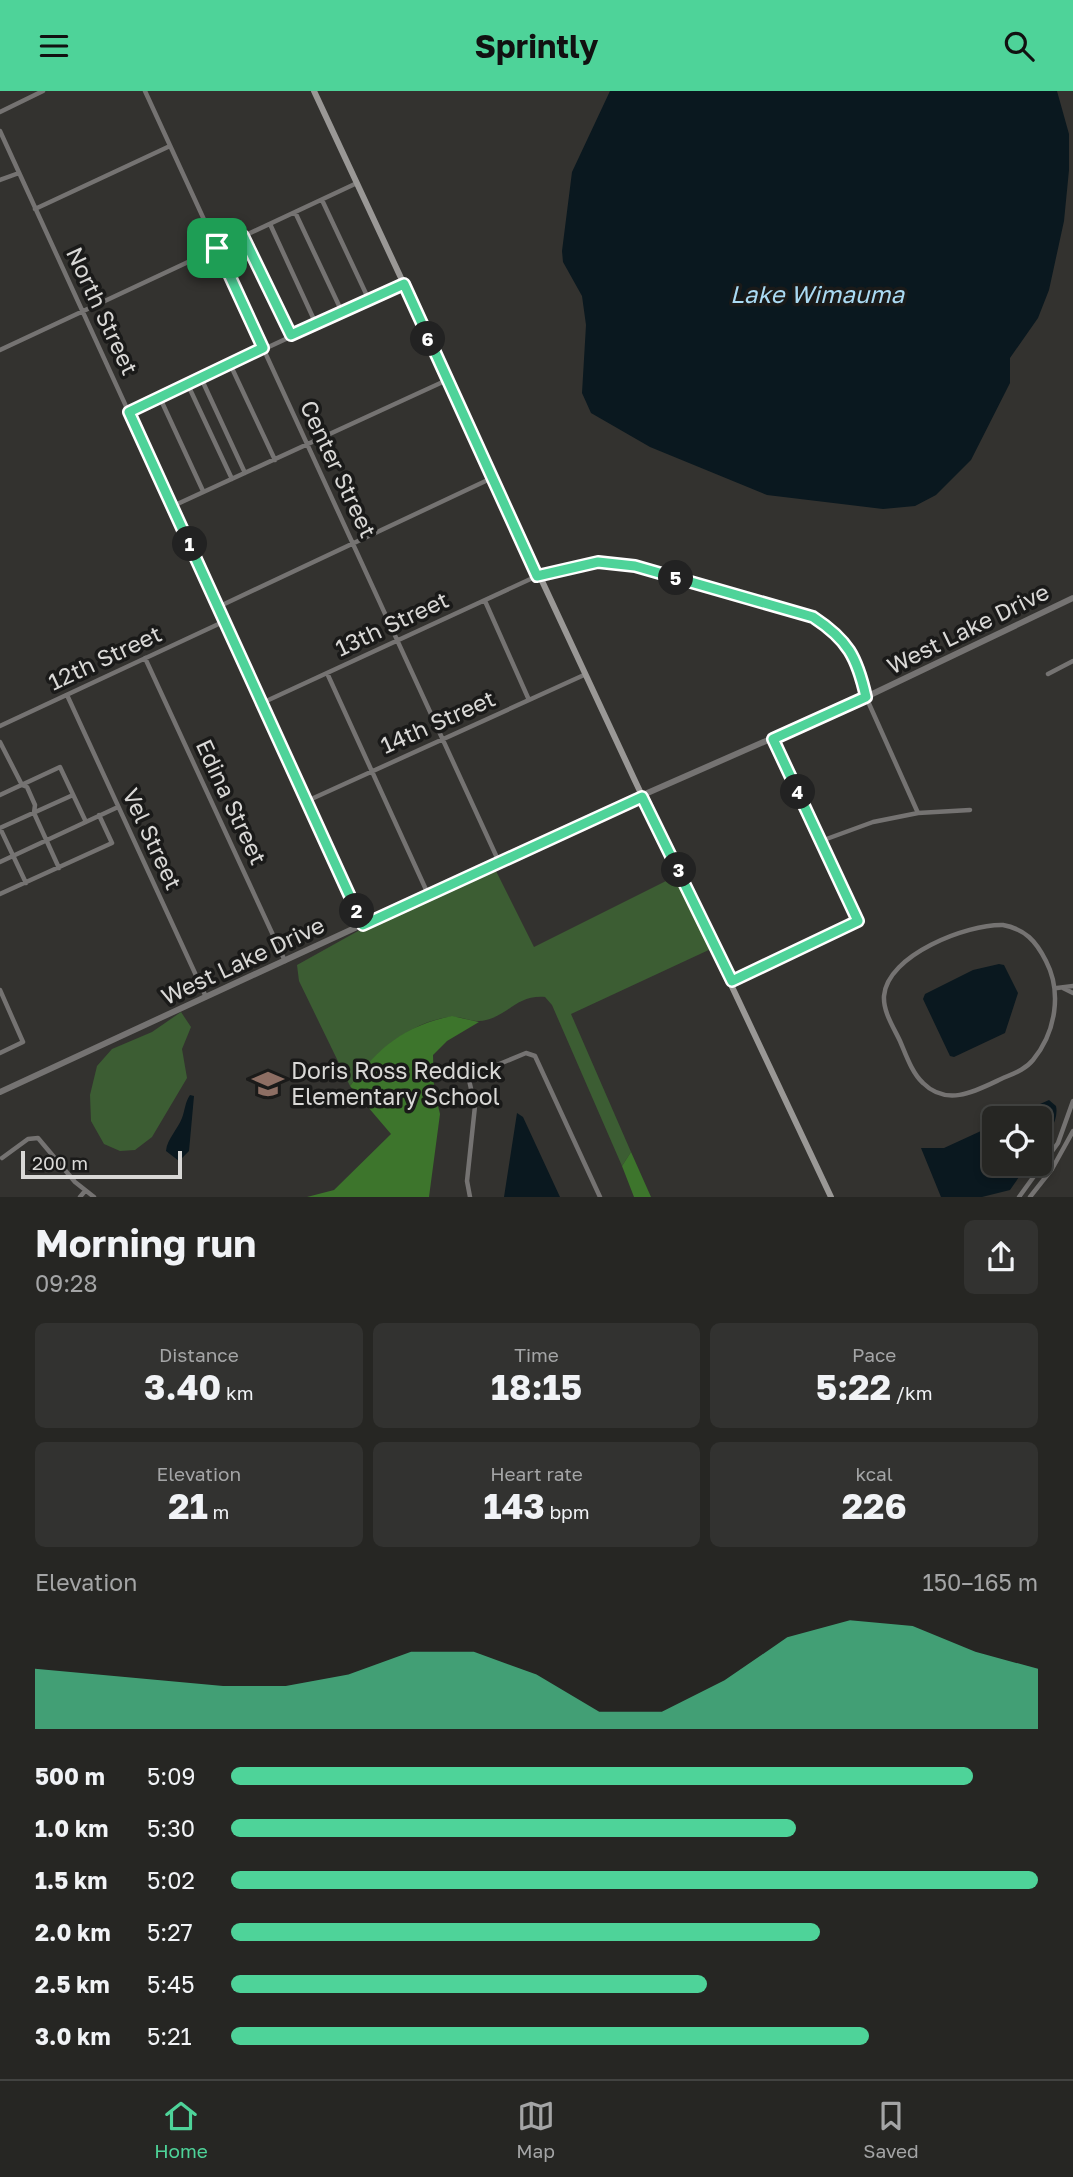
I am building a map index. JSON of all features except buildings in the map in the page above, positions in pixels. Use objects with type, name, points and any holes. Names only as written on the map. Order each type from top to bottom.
[{"type":"main road","points":[[314,91],[537,576],[732,981],[831,1197]]},
{"type":"street","points":[[0,112],[43,91]]},
{"type":"street","name":"Center Street","points":[[145,91],[499,862]]},
{"type":"street","name":"North Street","points":[[0,131],[363,925]]},
{"type":"street","points":[[35,209],[170,146]]},
{"type":"street","points":[[0,180],[19,173]]},
{"type":"street","points":[[1,349],[357,183]]},
{"type":"street","points":[[322,200],[369,300]]},
{"type":"street","points":[[295,212],[342,312]]},
{"type":"street","points":[[270,224],[316,324]]},
{"type":"street","points":[[243,236],[291,335]]},
{"type":"street","points":[[129,412],[404,284]]},
{"type":"street","points":[[230,364],[275,460]]},
{"type":"street","points":[[201,378],[245,473]]},
{"type":"street","points":[[173,506],[447,380]]},
{"type":"street","points":[[188,384],[232,479]]},
{"type":"street","points":[[160,397],[203,491]]},
{"type":"street","points":[[218,607],[492,478]]},
{"type":"street","name":"13th Street","points":[[262,703],[537,576],[598,562],[635,566],[813,617],[837,633],[848,648],[861,675],[866,697],[918,813]]},
{"type":"street","name":"West Lake Drive","points":[[0,1092],[499,862],[866,697],[1073,598]]},
{"type":"street","points":[[485,601],[529,700]]},
{"type":"street","name":"12th Street","points":[[0,726],[225,621]]},
{"type":"street","name":"Edina Street","points":[[145,658],[285,961]]},
{"type":"street","points":[[1048,674],[1073,661]]},
{"type":"street","points":[[327,673],[429,894]]},
{"type":"street","name":"14th Street","points":[[307,801],[584,675]]},
{"type":"street","name":"Vel Street","points":[[67,695],[206,997]]},
{"type":"street","points":[[732,981],[858,921],[773,739]]},
{"type":"street","points":[[0,742],[22,785],[27,787],[34,813],[59,868]]},
{"type":"street","points":[[0,795],[60,767],[86,822]]},
{"type":"street","points":[[26,883],[0,828],[73,795]]},
{"type":"street","points":[[0,862],[118,807]]},
{"type":"street","points":[[821,841],[873,822],[918,813],[970,810]]},
{"type":"street","points":[[0,894],[112,843],[99,815]]},
{"type":"street","points":[[999,925],[1021,927],[1038,946],[1057,988],[1055,1006],[1044,1041],[1028,1065],[967,1094],[939,1093],[916,1075],[884,1002],[887,982],[905,960],[959,934],[999,925]]},
{"type":"street","points":[[879,980],[887,982]]},
{"type":"street","points":[[1057,988],[1073,986]]},
{"type":"street","points":[[1063,988],[1073,993]]},
{"type":"street","points":[[0,990],[23,1042],[0,1053]]},
{"type":"street","points":[[470,1197],[467,1181],[475,1106],[469,1080],[473,1075],[526,1053],[535,1056],[600,1197]]},
{"type":"street","points":[[936,1102],[939,1093]]},
{"type":"street","points":[[1020,1197],[1058,1143],[1073,1101]]},
{"type":"street","points":[[1030,1197],[1058,1160],[1073,1131]]},
{"type":"street","points":[[2,1158],[28,1139],[38,1138],[85,1191],[94,1197]]},
{"type":"street","points":[[80,1197],[85,1191]]},
{"type":"green space","points":[[494,867],[534,947],[678,875],[713,948],[571,1014],[631,1152],[622,1166],[552,1005],[545,997],[527,999],[486,1020],[449,1017],[420,1026],[381,1052],[350,1086],[299,981],[297,965],[367,926]]},
{"type":"green space","points":[[181,1012],[191,1027],[182,1049],[187,1078],[152,1137],[135,1150],[120,1151],[104,1144],[91,1121],[90,1095],[97,1066],[112,1049],[152,1032]]},
{"type":"green space","points":[[452,1016],[479,1022],[447,1041],[433,1055],[434,1089],[440,1114],[429,1197],[307,1197],[334,1190],[391,1134],[350,1086],[361,1072],[382,1049],[406,1032]]},
{"type":"green space","points":[[631,1152],[651,1197],[634,1197],[622,1166]]},
{"type":"water","name":"Lake Wimauma","points":[[610,91],[1057,91],[1069,134],[1069,170],[1064,221],[1049,290],[1038,318],[1010,358],[1010,383],[971,460],[936,495],[915,506],[883,509],[767,495],[650,447],[591,413],[582,393],[586,325],[582,296],[563,262],[562,251],[572,172]]},
{"type":"water","points":[[1004,965],[1018,993],[1005,1033],[954,1057],[950,1056],[923,999],[925,994],[973,970]]},
{"type":"water","points":[[190,1095],[194,1096],[189,1151],[179,1161],[166,1151]]},
{"type":"water","points":[[1049,1100],[1056,1106],[1057,1112],[1052,1127],[1052,1106],[1036,1106]]},
{"type":"water","points":[[517,1113],[523,1117],[560,1197],[504,1197]]},
{"type":"water","points":[[982,1131],[982,1176],[1020,1176],[1010,1190],[982,1197],[941,1197],[921,1148],[944,1148]]},
{"type":"place","name":"Doris Ross Reddick Elementary School","points":[[268,1084]]},
{"type":"route","points":[[243,236],[291,335],[404,284],[537,576],[598,562],[635,566],[813,617],[837,633],[848,648],[861,675],[866,697],[773,739],[858,921],[732,981],[642,797],[363,925],[129,412],[263,348],[217,248],[243,236]]}]
